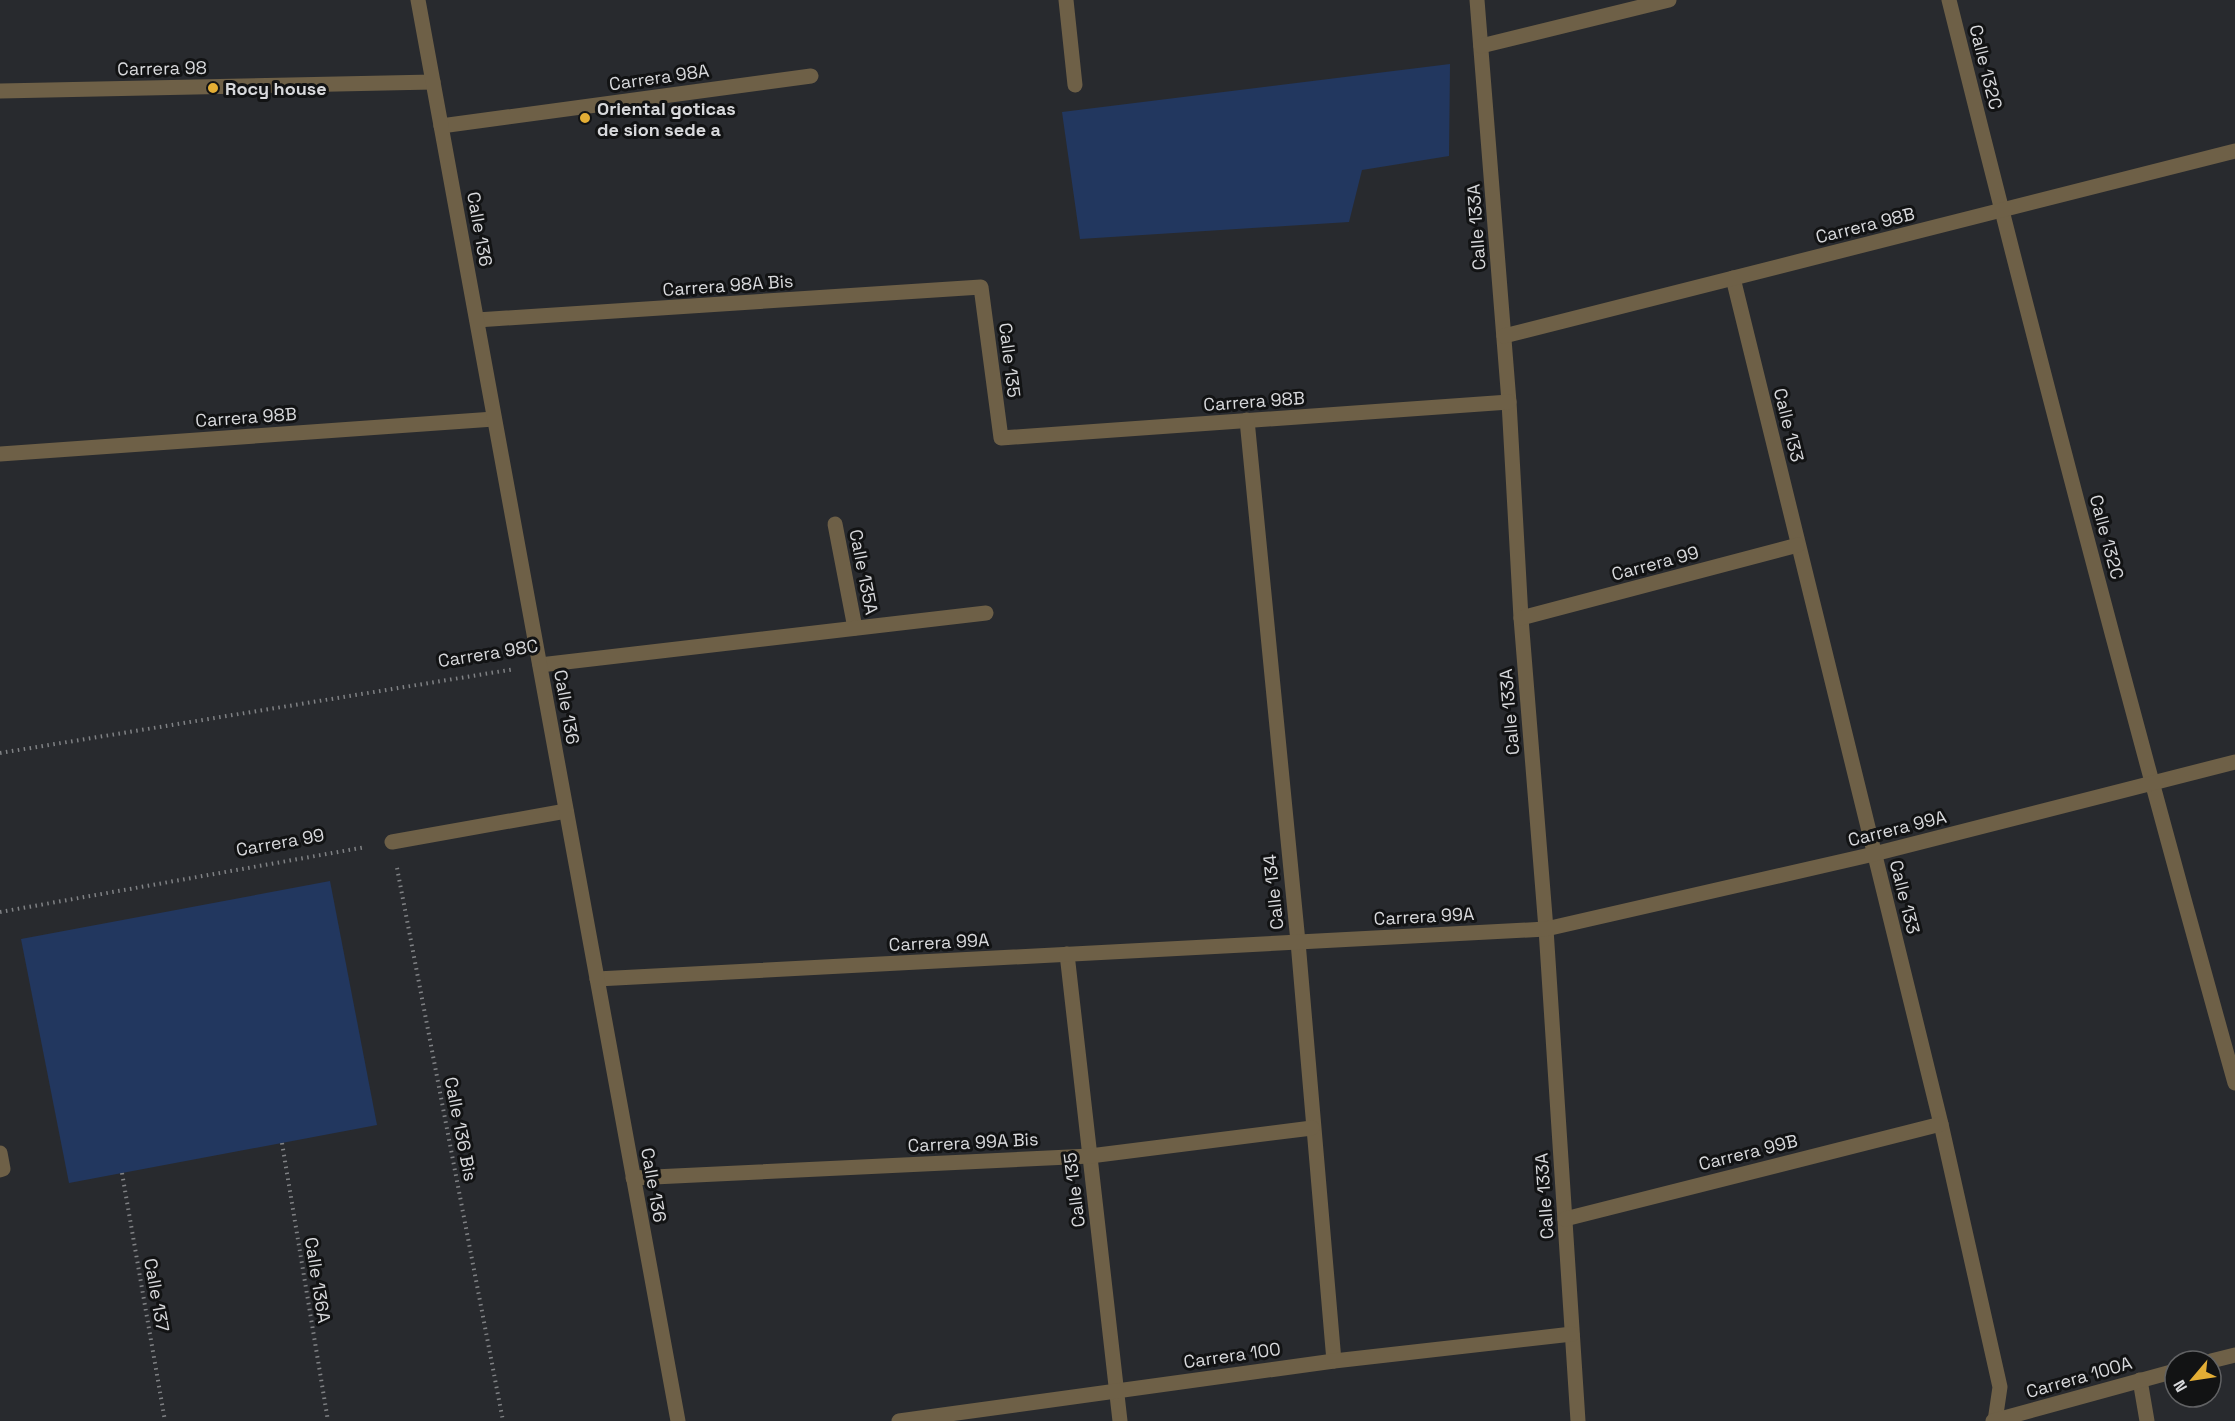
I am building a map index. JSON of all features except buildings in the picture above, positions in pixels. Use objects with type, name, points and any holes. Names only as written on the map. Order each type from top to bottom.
[{"type":"street","name":"Calle 136","points":[[418,0],[678,1421]]},
{"type":"street","points":[[1066,0],[1075,86]]},
{"type":"street","name":"Calle 133A","points":[[1477,0],[1509,402],[1521,618],[1546,929],[1578,1421]]},
{"type":"street","points":[[1481,46],[1669,0]]},
{"type":"street","name":"Calle 132C","points":[[1949,0],[2001,210],[2151,784],[2235,1083]]},
{"type":"street","name":"Carrera 98A","points":[[441,126],[812,76]]},
{"type":"street","name":"Carrera 98","points":[[0,91],[433,82]]},
{"type":"street","name":"Carrera 98B","points":[[1504,336],[2235,151]]},
{"type":"street","name":"Calle 133","points":[[1733,278],[1941,1124],[2000,1387],[1994,1421]]},
{"type":"street","name":"Carrera 98A Bis","points":[[477,320],[981,288]]},
{"type":"street","name":"Calle 135","points":[[981,288],[1001,438]]},
{"type":"street","name":"Carrera 98B","points":[[1001,438],[1509,402]]},
{"type":"street","name":"Carrera 98B","points":[[0,454],[494,419]]},
{"type":"street","name":"Calle 134","points":[[1247,420],[1298,942],[1312,1128],[1334,1360]]},
{"type":"street","name":"Calle 135A","points":[[835,524],[855,628]]},
{"type":"street","name":"Carrera 99","points":[[1521,618],[1798,545]]},
{"type":"street","name":"Carrera 98C","points":[[540,665],[986,613]]},
{"type":"street","name":"Carrera 99A","points":[[597,979],[1546,929],[1874,854],[2235,762]]},
{"type":"street","points":[[392,842],[566,811]]},
{"type":"street","name":"Calle 135","points":[[1067,954],[1120,1421]]},
{"type":"street","name":"Carrera 99B","points":[[1565,1219],[1941,1124]]},
{"type":"street","name":"Carrera 99A Bis","points":[[633,1178],[1090,1156],[1312,1128]]},
{"type":"street","points":[[0,1153],[3,1169],[0,1170]]},
{"type":"street","name":"Carrera 100","points":[[899,1421],[1334,1360],[1572,1334]]},
{"type":"street","name":"Carrera 100A","points":[[1994,1421],[2163,1374]]},
{"type":"street","points":[[2140,1380],[2147,1421]]},
{"type":"path","name":"Carrera 98C","points":[[0,753],[540,665]]},
{"type":"path","name":"Carrera 99","points":[[0,912],[392,842]]},
{"type":"path","name":"Calle 136 Bis","points":[[392,842],[502,1421]]},
{"type":"path","name":"Calle 136A","points":[[282,1143],[328,1421]]},
{"type":"path","name":"Calle 137","points":[[122,1173],[165,1421]]},
{"type":"shaded area","points":[[1450,64],[1449,156],[1362,170],[1349,222],[1080,239],[1062,112]]},
{"type":"shaded area","points":[[330,881],[377,1125],[69,1183],[21,939]]},
{"type":"place","name":"Rocy house","points":[[213,88]]},
{"type":"place","name":"Oriental goticas de sion sede a","points":[[585,118]]}]
